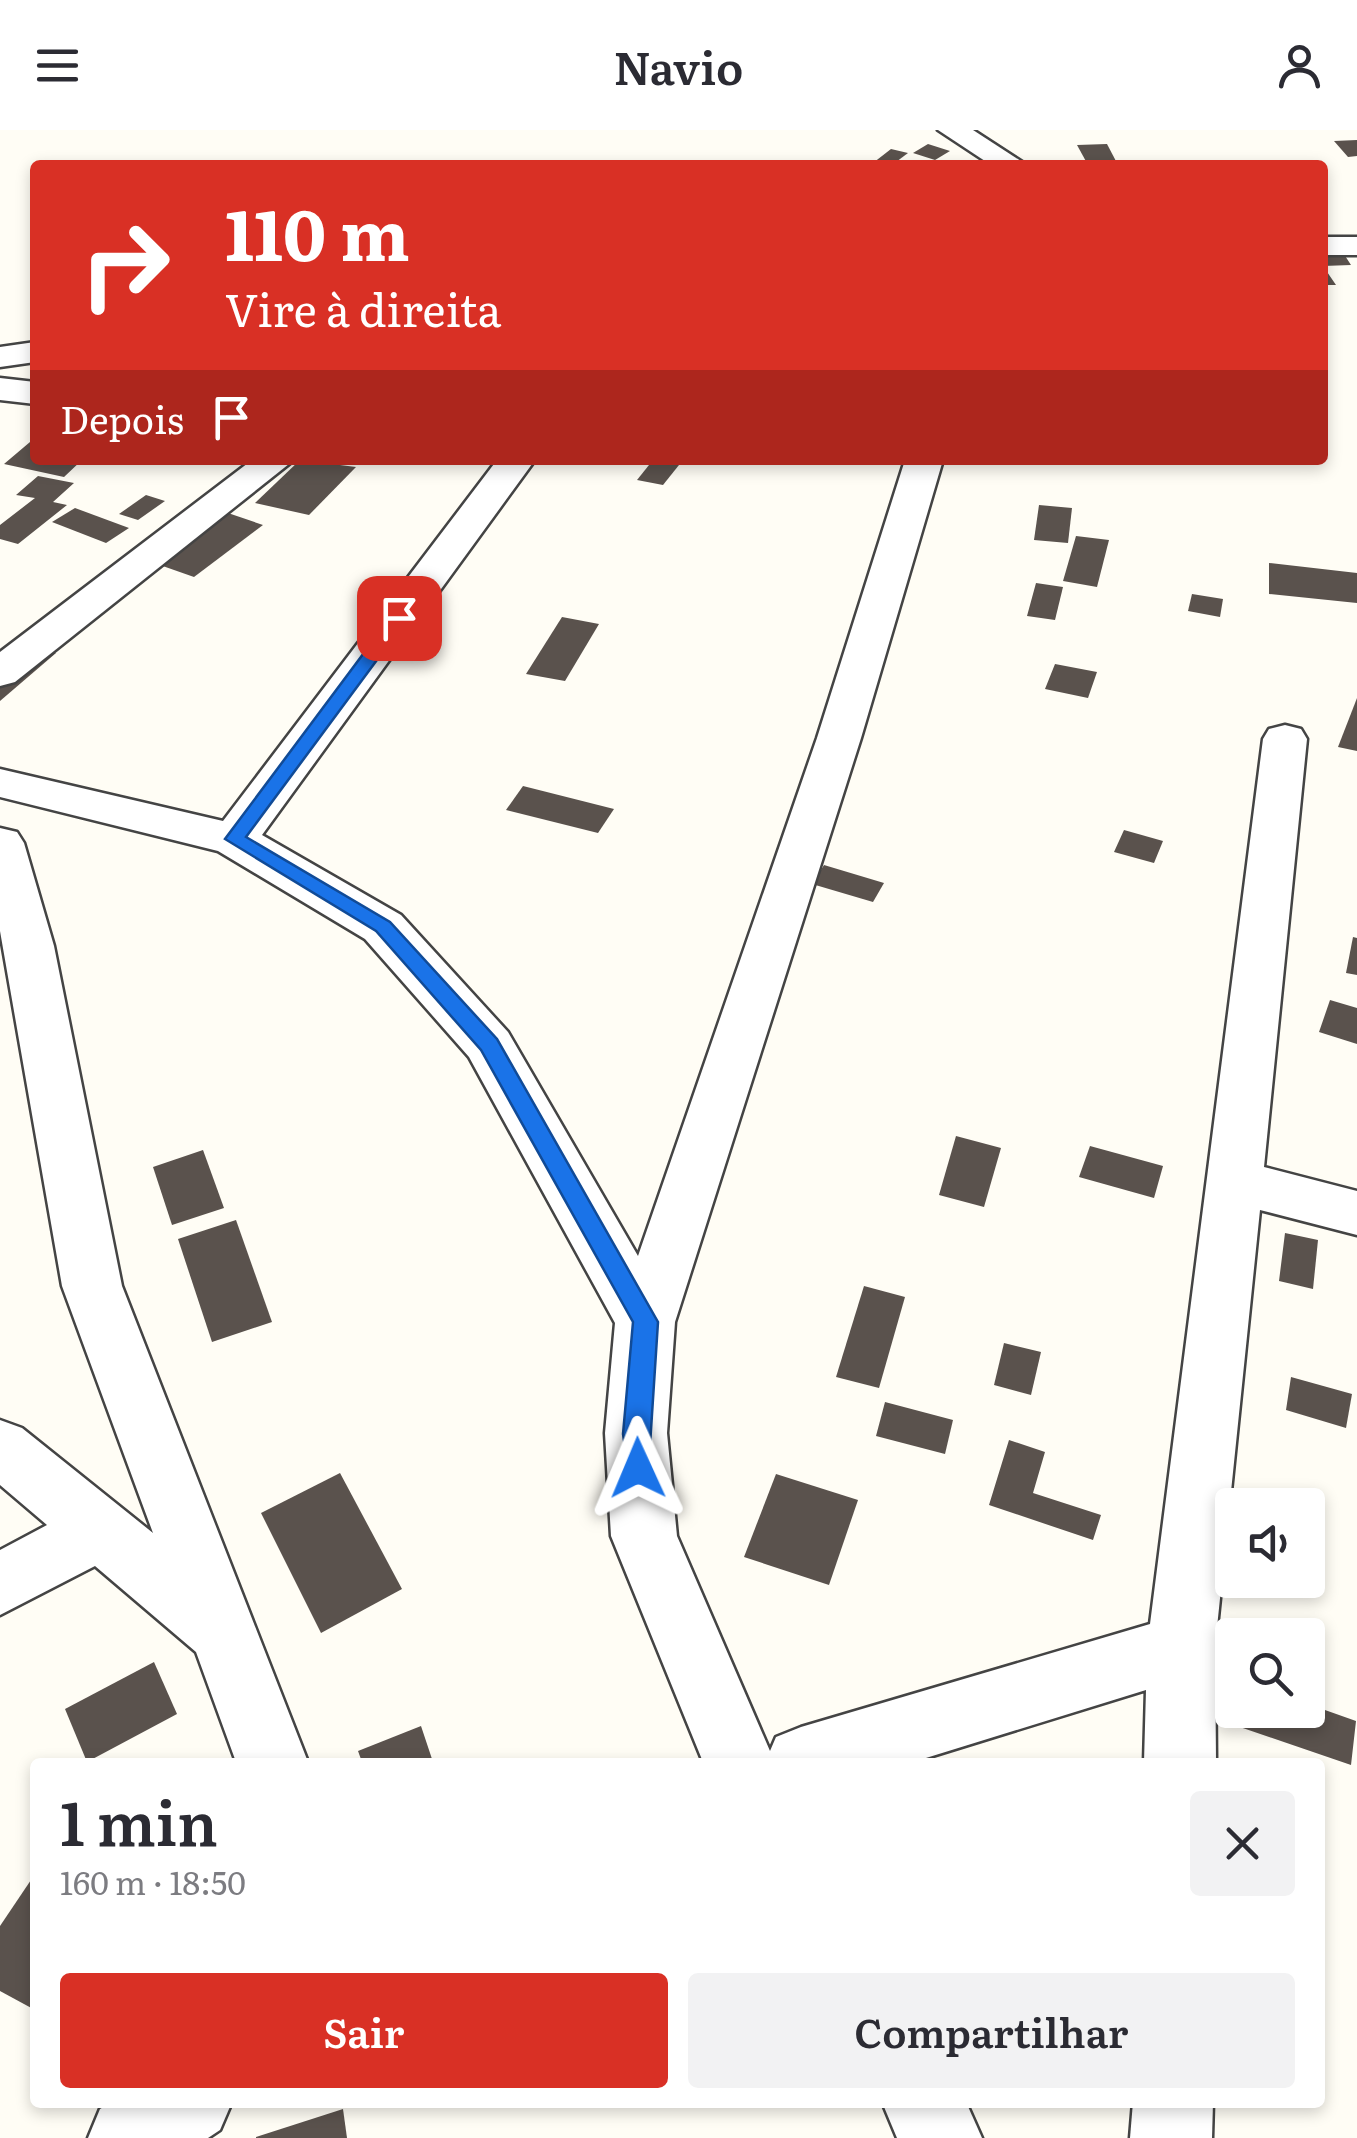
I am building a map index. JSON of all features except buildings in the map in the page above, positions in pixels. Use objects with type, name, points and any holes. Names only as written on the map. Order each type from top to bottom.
[{"type":"street","points":[[952,130],[1003,160]]},
{"type":"street","points":[[1328,246],[1357,246]]},
{"type":"street","points":[[0,357],[30,353]]},
{"type":"street","points":[[0,390],[30,393]]},
{"type":"street","points":[[0,673],[269,465]]},
{"type":"street","points":[[234,839],[512,465]]},
{"type":"street","points":[[737,1758],[644,1536],[636,1434],[645,1322],[838,738],[922,465]]},
{"type":"street","points":[[1180,1758],[1182,1648],[1285,739]]},
{"type":"street","points":[[0,782],[234,839],[383,926],[489,1044],[645,1322]]},
{"type":"street","points":[[0,843],[30,946],[92,1286],[271,1758]]},
{"type":"street","points":[[1235,1182],[1357,1213]]},
{"type":"street","points":[[0,1447],[224,1632]]},
{"type":"street","points":[[0,1584],[98,1531]]},
{"type":"street","points":[[814,1758],[1182,1648]]},
{"type":"street","points":[[129,2138],[182,2108]]},
{"type":"street","points":[[925,2108],[941,2138]]},
{"type":"street","points":[[1172,2138],[1173,2108]]},
{"type":"route","points":[[399,618],[234,839],[383,926],[489,1044],[546,1152],[645,1322],[636,1434],[638,1468]]}]
